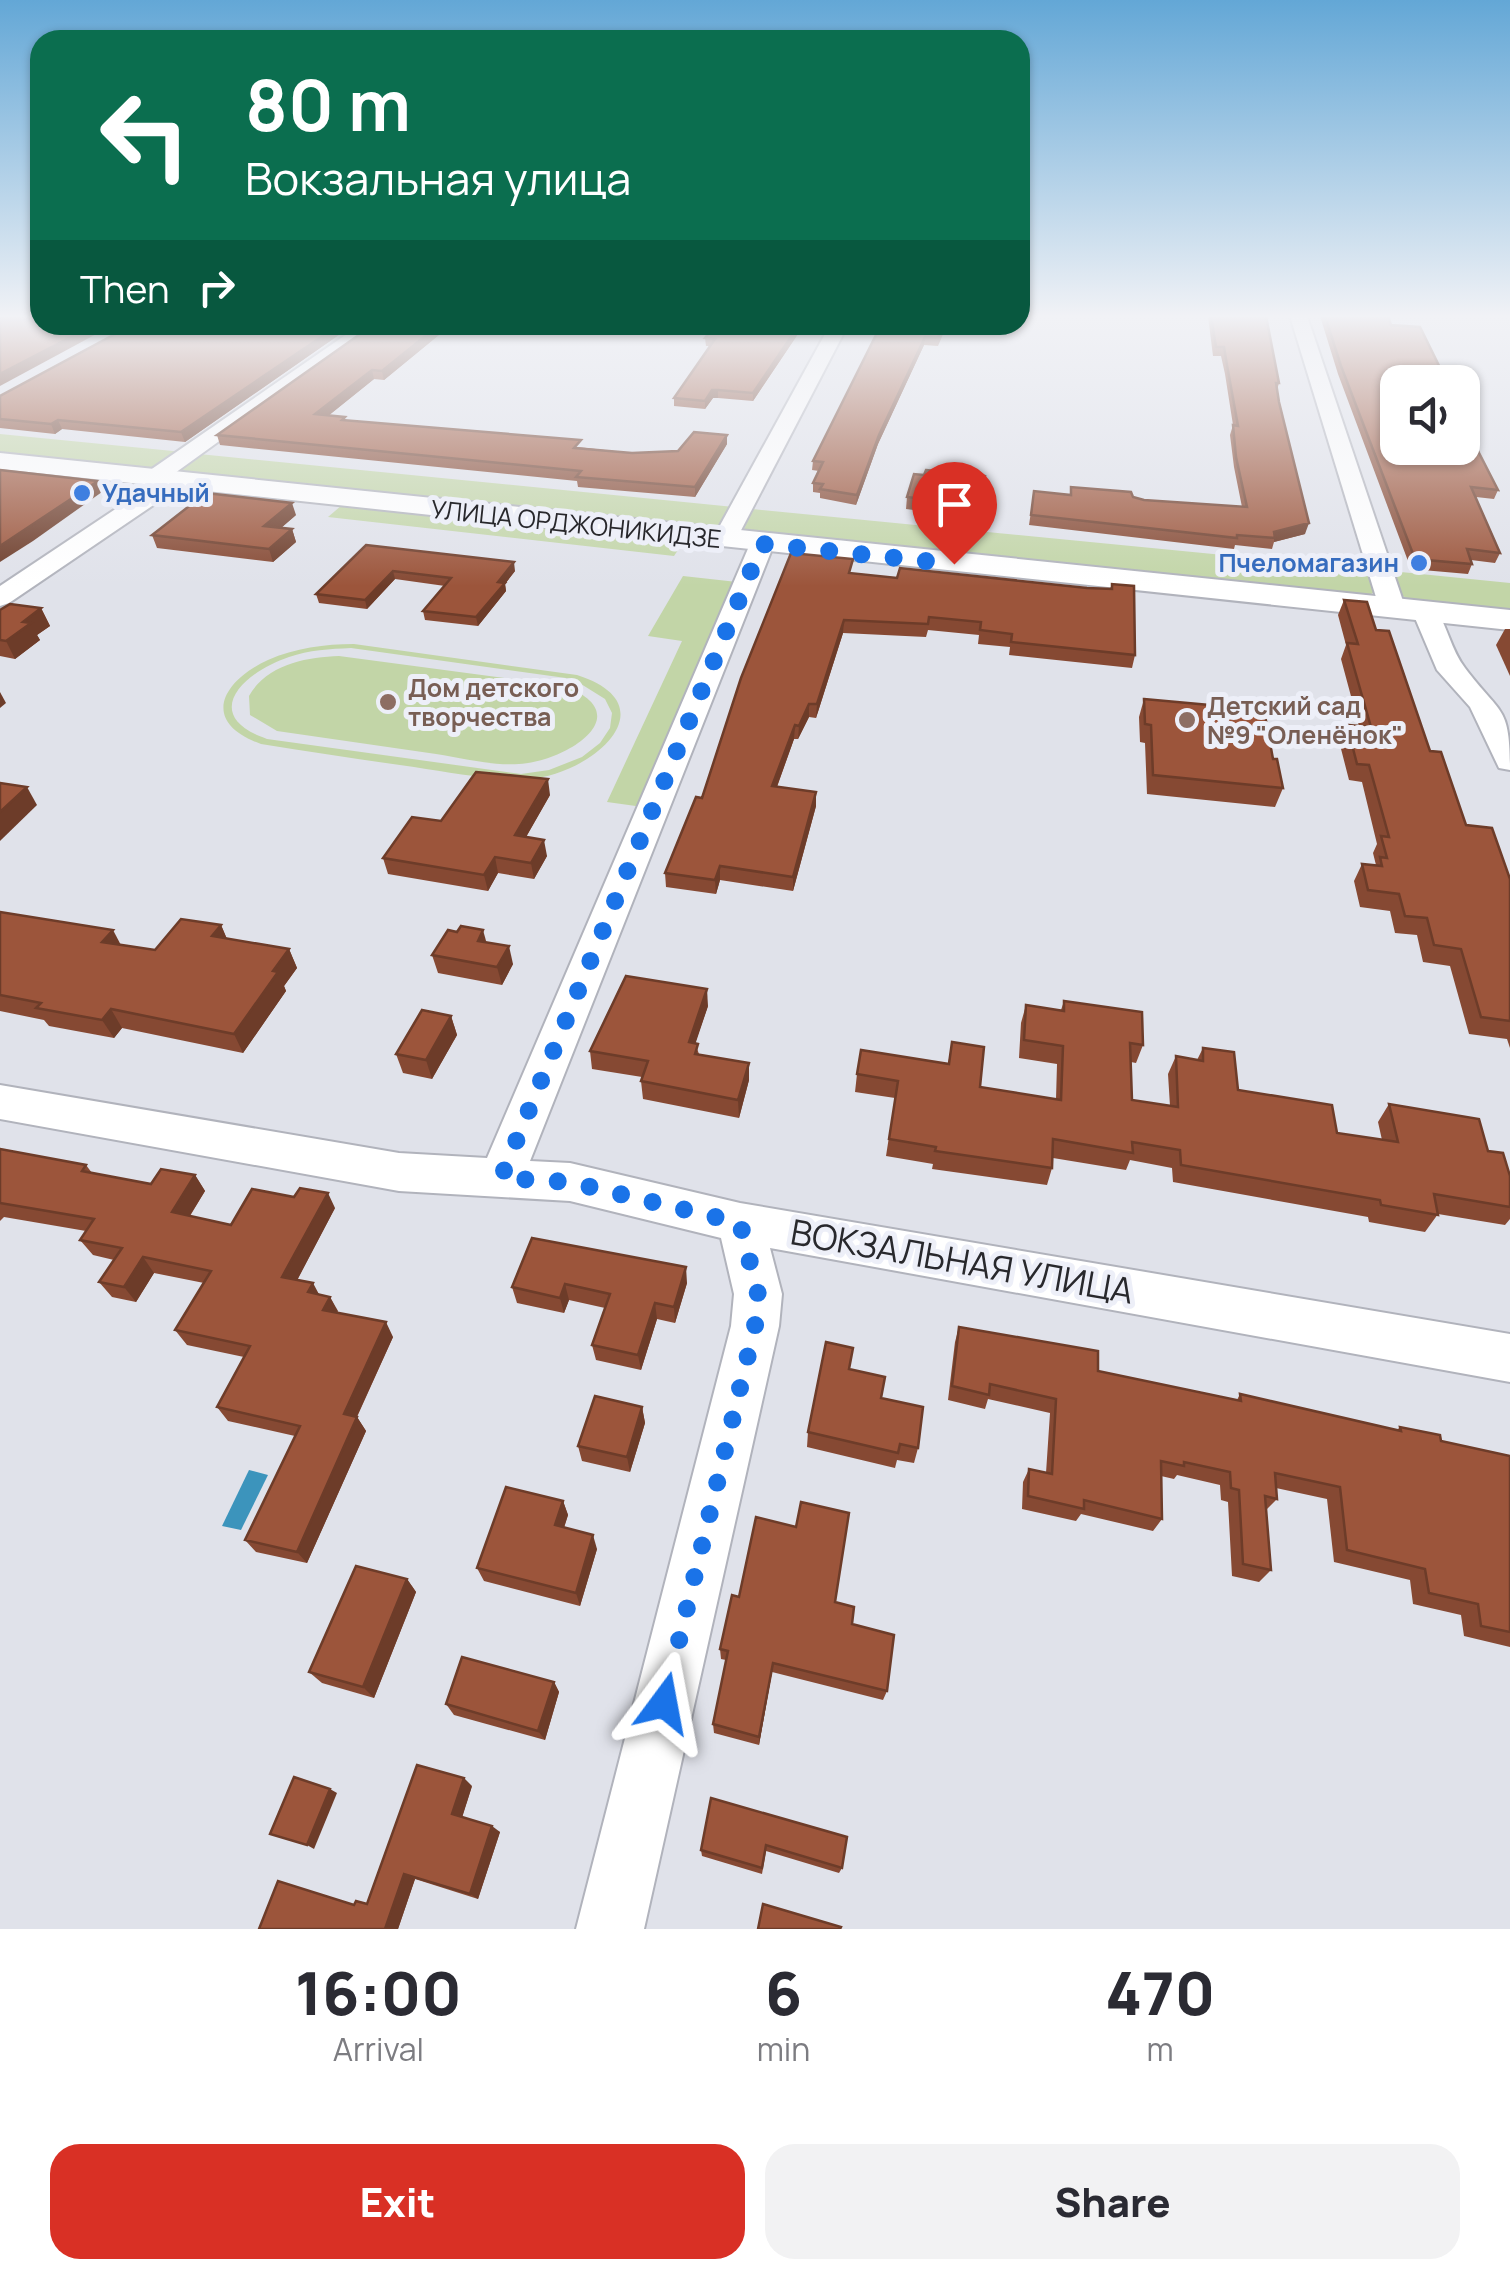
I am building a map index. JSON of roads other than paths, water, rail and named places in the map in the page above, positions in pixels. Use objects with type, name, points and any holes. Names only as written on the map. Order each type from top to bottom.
[{"type":"main road","name":"УЛИЦА ОРДЖОНИКИДЗЕ","points":[[0,460],[724,540],[1510,620]]},
{"type":"street","points":[[0,598],[262,406]]},
{"type":"street","points":[[724,540],[796,406]]},
{"type":"street","points":[[1327,406],[1392,607]]},
{"type":"street","points":[[501,1178],[762,544]]},
{"type":"street","points":[[1425,611],[1451,670],[1483,704],[1510,762]]},
{"type":"street","name":"ВОКЗАЛЬНАЯ УЛИЦА","points":[[0,1102],[400,1172],[570,1182],[740,1223],[1510,1358]]},
{"type":"street","points":[[610,1929],[755,1326],[758,1294],[740,1223]]},
{"type":"water","points":[[249,1470],[268,1475],[241,1530],[222,1526]]},
{"type":"place","name":"Удачный","points":[[82,493]]},
{"type":"place","name":"Пчеломагазин","points":[[1419,563]]},
{"type":"place","name":"Дом детского творчества","points":[[388,702]]},
{"type":"place","name":"Детский сад №9 \"Оленёнок\"","points":[[1187,720]]}]
